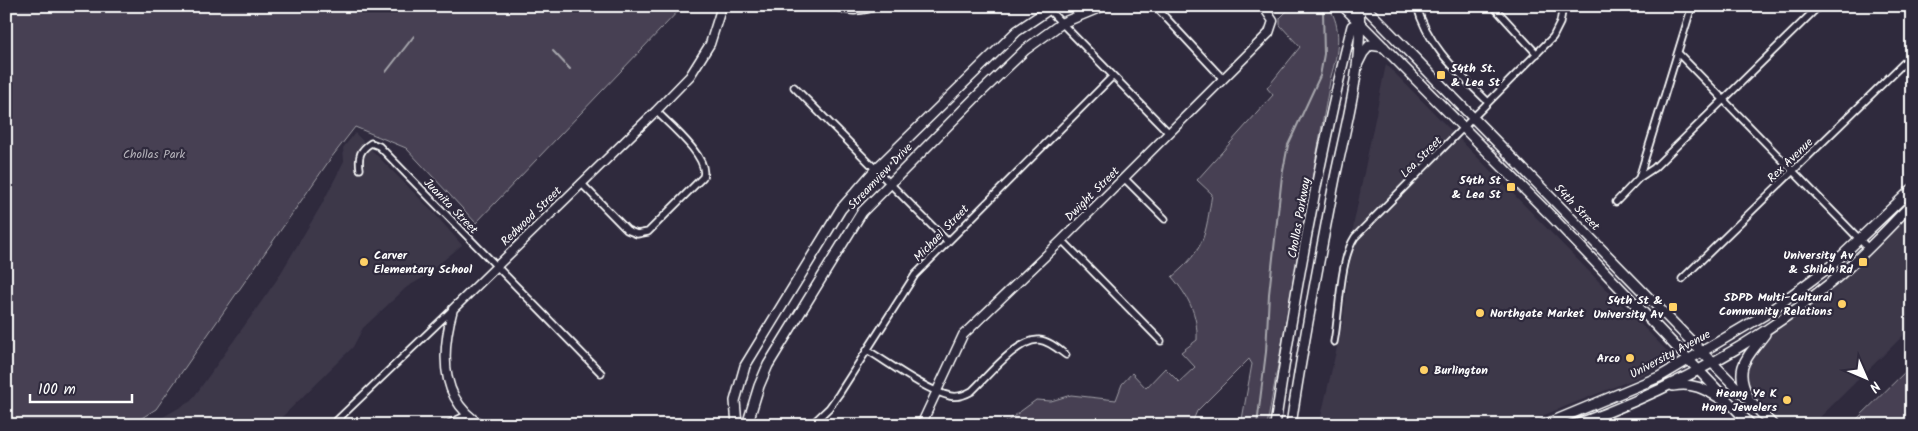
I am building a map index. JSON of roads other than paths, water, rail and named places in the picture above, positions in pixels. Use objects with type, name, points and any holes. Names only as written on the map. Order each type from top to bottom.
[{"type":"main road","name":"Streamview Drive","points":[[747,425],[759,386],[768,365],[856,220],[1025,50],[1062,24],[1103,6]]},
{"type":"main road","name":"54th Street","points":[[1343,6],[1584,251],[1751,425]]},
{"type":"main road","points":[[1291,425],[1358,63],[1361,35],[1359,6]]},
{"type":"main road","name":"54th Street","points":[[1364,6],[1472,119],[1773,425]]},
{"type":"main road","name":"Streamview Drive","points":[[737,425],[735,401],[740,378],[748,361],[841,209],[876,169],[1017,32],[1049,7]]},
{"type":"main road","name":"Chollas Parkway","points":[[1275,425],[1318,179],[1345,50],[1352,26],[1360,22]]},
{"type":"main road","points":[[1358,63],[1362,53],[1370,45],[1386,48]]},
{"type":"main road","name":"University Avenue","points":[[1544,425],[1659,377],[1773,309],[1832,265],[1912,189]]},
{"type":"main road","points":[[1575,425],[1666,388],[1769,328],[1834,280],[1912,204]]},
{"type":"main road","points":[[1584,251],[1592,250],[1610,260]]},
{"type":"main road","points":[[1750,401],[1741,378],[1742,369],[1747,354],[1769,328]]},
{"type":"main road","points":[[1666,388],[1688,383],[1708,391],[1738,411]]},
{"type":"street","name":"Redwood Street","points":[[332,425],[656,111],[699,63],[710,44],[722,6]]},
{"type":"street","points":[[834,6],[848,11],[863,11],[880,6]]},
{"type":"street","points":[[1155,6],[1223,79]]},
{"type":"street","name":"Dwight Street","points":[[921,425],[963,335],[1062,240],[1269,33],[1273,21],[1263,6]]},
{"type":"street","points":[[1417,6],[1420,19],[1440,52],[1488,102]]},
{"type":"street","points":[[1493,6],[1537,54]]},
{"type":"street","name":"Lea Street","points":[[1334,342],[1340,316],[1345,261],[1350,245],[1556,33],[1562,17],[1563,6]]},
{"type":"street","points":[[1639,178],[1692,6]]},
{"type":"street","points":[[1616,202],[1639,178],[1654,168],[1819,6]]},
{"type":"street","points":[[1049,7],[1062,24],[1169,133]]},
{"type":"street","points":[[1678,53],[1867,247]]},
{"type":"street","name":"Rex Avenue","points":[[1682,279],[1912,55]]},
{"type":"street","name":"Michael Street","points":[[811,425],[829,408],[916,274],[947,240],[1112,76]]},
{"type":"street","points":[[794,87],[947,240]]},
{"type":"street","points":[[581,183],[627,230],[637,234],[648,232],[703,177],[704,168],[703,160],[656,111]]},
{"type":"street","name":"Juanita Street","points":[[360,169],[358,160],[361,150],[371,143],[379,146],[601,373]]},
{"type":"street","points":[[1124,178],[1165,219]]},
{"type":"street","points":[[1062,240],[1161,341]]},
{"type":"street","points":[[452,309],[446,339],[445,368],[447,381],[456,403],[467,415],[482,425]]},
{"type":"street","points":[[866,350],[936,391],[951,396],[964,396],[972,391],[1018,347],[1029,341],[1046,342],[1066,354]]},
{"type":"street","points":[[446,425],[467,415]]},
{"type":"waterway","points":[[1257,425],[1266,352],[1269,294],[1282,176],[1288,145],[1320,76],[1324,54],[1323,11]]},
{"type":"waterway","points":[[386,72],[414,36]]},
{"type":"waterway","points":[[553,51],[570,69]]},
{"type":"place","name":"54th St. & Lea St","points":[[1441,75]]},
{"type":"place","name":"54th St & Lea St","points":[[1511,187]]},
{"type":"place","name":"Carver Elementary School","points":[[364,262]]},
{"type":"place","name":"University Av & Shiloh Rd","points":[[1863,262]]},
{"type":"place","name":"SDPD Multi-Cultural Community Relations","points":[[1842,304]]},
{"type":"place","name":"54th St & University Av","points":[[1673,307]]},
{"type":"place","name":"Northgate Market","points":[[1480,313]]},
{"type":"place","name":"Arco","points":[[1630,358]]},
{"type":"place","name":"Burlington","points":[[1424,370]]},
{"type":"place","name":"Heang Ye K Hong Jewelers","points":[[1787,400]]},
{"type":"park label","name":"Chollas Park","points":[[154,154]]}]
